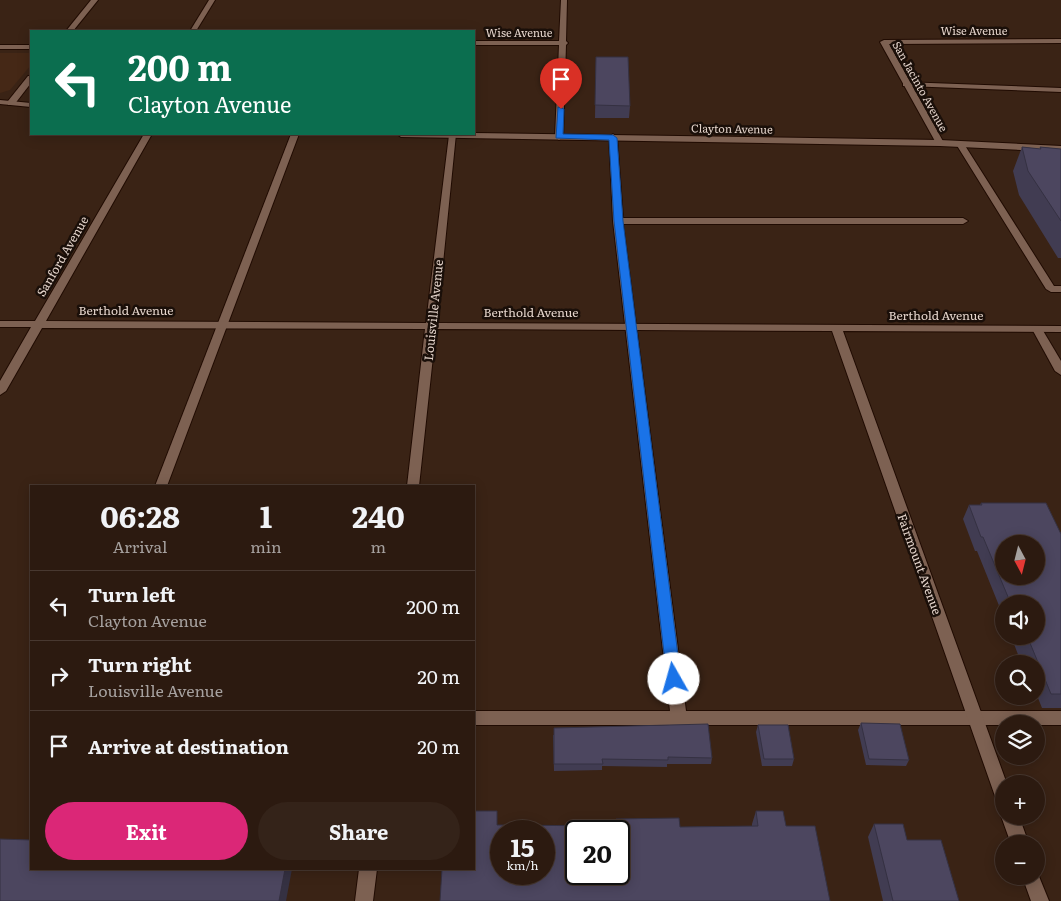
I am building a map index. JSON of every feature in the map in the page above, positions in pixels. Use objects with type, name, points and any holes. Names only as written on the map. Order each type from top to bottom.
[{"type":"street","points":[[70,30],[95,0]]},
{"type":"street","points":[[194,30],[212,0]]},
{"type":"street","points":[[559,137],[564,43],[564,0]]},
{"type":"street","name":"Wise Avenue","points":[[887,40],[1061,41]]},
{"type":"street","name":"San Jacinto Avenue","points":[[887,40],[884,44],[940,143]]},
{"type":"street","name":"Wise Avenue","points":[[475,43],[564,43]]},
{"type":"street","points":[[0,47],[30,47]]},
{"type":"street","points":[[11,103],[30,79]]},
{"type":"street","points":[[906,84],[1061,90]]},
{"type":"street","points":[[0,102],[30,105]]},
{"type":"street","name":"Sanford Avenue","points":[[0,391],[147,135]]},
{"type":"street","points":[[161,485],[294,135]]},
{"type":"street","name":"Clayton Avenue","points":[[453,135],[940,143],[1061,149]]},
{"type":"street","name":"Louisville Avenue","points":[[413,485],[453,135]]},
{"type":"street","points":[[613,138],[618,221],[679,718]]},
{"type":"street","points":[[960,144],[1051,289],[1061,289]]},
{"type":"street","points":[[618,221],[963,221]]},
{"type":"street","name":"Berthold Avenue","points":[[0,324],[1061,329]]},
{"type":"street","name":"Fairmount Avenue","points":[[836,328],[995,775]]},
{"type":"street","points":[[1037,329],[1060,366]]},
{"type":"street","points":[[475,718],[1061,718]]},
{"type":"street","points":[[364,901],[368,870]]},
{"type":"street","points":[[1034,885],[1040,901]]},
{"type":"shaded area","points":[[0,53],[30,53],[30,66],[10,90],[0,93]]},
{"type":"building","points":[[596,57],[628,57],[630,106],[595,105]]},
{"type":"building","points":[[1022,147],[1061,149],[1061,221],[1028,171]]},
{"type":"building","points":[[981,503],[1046,503],[1061,534],[1061,694],[1051,694],[1045,679],[1045,655],[1035,655],[1031,645],[1045,645],[1045,595],[1007,595],[1003,585],[1045,585],[1045,535],[995,535],[995,566],[983,537],[981,537],[969,505],[982,505]]},
{"type":"building","points":[[861,723],[900,724],[909,760],[869,759]]},
{"type":"building","points":[[708,724],[712,758],[668,757],[668,760],[602,759],[603,764],[554,764],[554,728]]},
{"type":"building","points":[[758,725],[788,725],[794,759],[764,759]]},
{"type":"building","points":[[475,811],[497,811],[497,820],[490,820],[490,885],[555,885],[555,825],[565,826],[565,885],[630,885],[630,820],[616,819],[679,818],[680,827],[758,826],[756,811],[783,811],[786,826],[815,826],[830,901],[440,901],[442,870],[475,870]]},
{"type":"building","points":[[874,824],[903,824],[907,840],[941,840],[959,901],[893,901]]},
{"type":"building","points":[[0,839],[30,840],[30,870],[285,870],[279,901],[0,901]]},
{"type":"route","points":[[561,109],[559,137],[613,138],[618,221],[674,679]]}]
